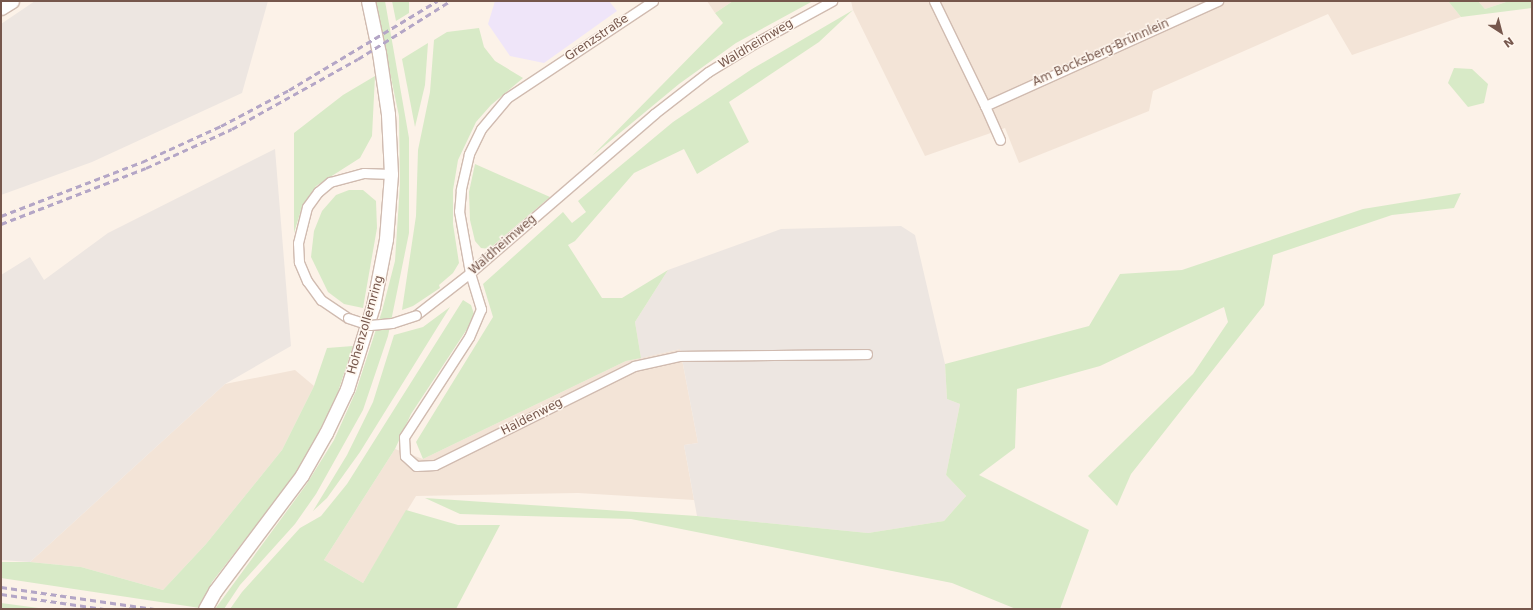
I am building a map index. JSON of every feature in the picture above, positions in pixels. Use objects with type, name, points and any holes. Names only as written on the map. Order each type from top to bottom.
[{"type":"main road","points":[[1,8],[12,1]]},
{"type":"main road","name":"Hohenzollernring","points":[[205,609],[215,591],[302,475],[347,389],[361,348],[381,273],[391,174],[387,106],[368,1]]},
{"type":"street","name":"Grenzstraße","points":[[470,273],[459,211],[461,190],[469,154],[481,129],[507,98],[653,1]]},
{"type":"street","name":"Waldheimweg","points":[[391,174],[364,173],[330,182],[318,192],[307,207],[298,243],[300,262],[307,281],[322,300],[348,318],[370,325],[392,323],[416,315],[470,273],[654,114],[708,72],[755,43],[832,1]]},
{"type":"street","points":[[934,1],[1000,140]]},
{"type":"street","name":"Am Bocksberg-Brünnlein","points":[[985,106],[1218,1]]},
{"type":"street","name":"Haldenweg","points":[[470,273],[481,310],[469,337],[404,437],[405,456],[416,466],[435,465],[634,366],[679,356],[867,354]]},
{"type":"shaded area","points":[[35,1],[268,1],[242,93],[92,162],[1,195],[1,24]]},
{"type":"shaded area","points":[[495,1],[609,1],[617,11],[544,63],[510,56],[488,24]]},
{"type":"shaded area","points":[[707,1],[733,1],[715,13]]},
{"type":"shaded area","points":[[851,1],[1448,1],[1461,17],[1352,55],[1328,14],[1153,91],[1149,111],[1019,163],[1005,128],[925,156],[853,10]]},
{"type":"shaded area","points":[[1478,1],[1509,1],[1485,9]]},
{"type":"shaded area","points":[[275,149],[291,346],[225,384],[30,562],[1,560],[1,275],[30,257],[44,280],[108,233]]},
{"type":"shaded area","points":[[901,226],[915,235],[945,364],[947,399],[960,404],[946,475],[966,496],[944,521],[868,533],[697,516],[684,445],[698,443],[680,349],[641,358],[635,322],[668,270],[781,229]]},
{"type":"shaded area","points":[[680,349],[698,443],[684,445],[694,500],[578,493],[416,496],[363,583],[324,560],[395,449],[423,459],[626,361]]},
{"type":"shaded area","points":[[295,370],[314,386],[282,450],[206,544],[163,590],[81,567],[30,562],[225,384]]},
{"type":"green space","points":[[375,1],[385,1],[409,138],[409,233],[388,336],[363,410],[316,494],[295,524],[240,585],[224,609],[215,609],[306,485],[334,440],[356,391],[382,311],[395,261],[400,184],[399,116]]},
{"type":"green space","points":[[392,1],[409,1],[409,13],[396,21]]},
{"type":"green space","points":[[733,1],[813,1],[736,43],[679,84],[592,156],[723,23],[715,13]]},
{"type":"green space","points":[[1448,1],[1478,1],[1485,9],[1509,1],[1532,1],[1532,8],[1461,17]]},
{"type":"green space","points":[[853,10],[819,42],[729,102],[749,142],[697,174],[684,149],[634,173],[575,241],[568,245],[602,298],[622,298],[668,270],[635,322],[641,358],[626,361],[423,459],[416,442],[493,317],[483,284],[563,212],[572,223],[586,212],[578,201],[673,122],[752,69]]},
{"type":"green space","points":[[479,28],[484,47],[495,61],[523,78],[491,105],[476,122],[458,160],[453,190],[453,224],[459,263],[453,273],[439,285],[440,288],[413,306],[402,310],[416,216],[418,150],[430,92],[434,40],[447,32]]},
{"type":"green space","points":[[428,43],[425,85],[415,127],[402,59]]},
{"type":"green space","points":[[1454,68],[1472,69],[1488,84],[1484,103],[1468,107],[1448,83]]},
{"type":"green space","points":[[375,76],[372,136],[360,158],[316,186],[302,207],[294,233],[294,133],[343,95]]},
{"type":"green space","points":[[475,164],[550,197],[489,249],[481,248],[475,241],[470,220],[469,192]]},
{"type":"green space","points":[[349,190],[363,190],[376,201],[377,228],[363,308],[344,304],[328,292],[311,257],[314,231],[322,211],[336,195]]},
{"type":"green space","points":[[1461,193],[1454,208],[1392,215],[1273,255],[1264,305],[1131,474],[1117,506],[1088,476],[1193,374],[1228,322],[1224,307],[1100,366],[1017,389],[1015,448],[979,475],[1089,530],[1060,609],[1016,609],[952,583],[631,519],[460,514],[425,498],[697,516],[868,533],[944,521],[966,496],[946,475],[960,404],[947,399],[945,364],[1089,326],[1120,274],[1182,270],[1363,209]]},
{"type":"green space","points":[[463,300],[471,305],[474,314],[469,326],[411,414],[395,449],[324,560],[363,583],[406,510],[458,525],[500,525],[456,609],[230,609],[242,592],[300,528],[321,516],[347,484]]},
{"type":"green space","points":[[450,307],[360,452],[327,498],[313,511],[347,455],[373,402],[394,335],[423,327]]},
{"type":"green space","points":[[353,346],[336,398],[311,447],[292,479],[212,582],[200,608],[1,578],[1,562],[30,562],[81,567],[163,590],[206,544],[282,450],[314,386],[327,348]]},
{"type":"green space","points":[[1,603],[46,609],[1,609]]},
{"type":"railway","points":[[1,216],[142,162],[221,126],[289,90],[437,1]]},
{"type":"railway","points":[[1,224],[146,168],[232,129],[358,59],[450,1]]},
{"type":"railway","points":[[1,587],[154,609]]},
{"type":"railway","points":[[1,594],[104,609]]}]
